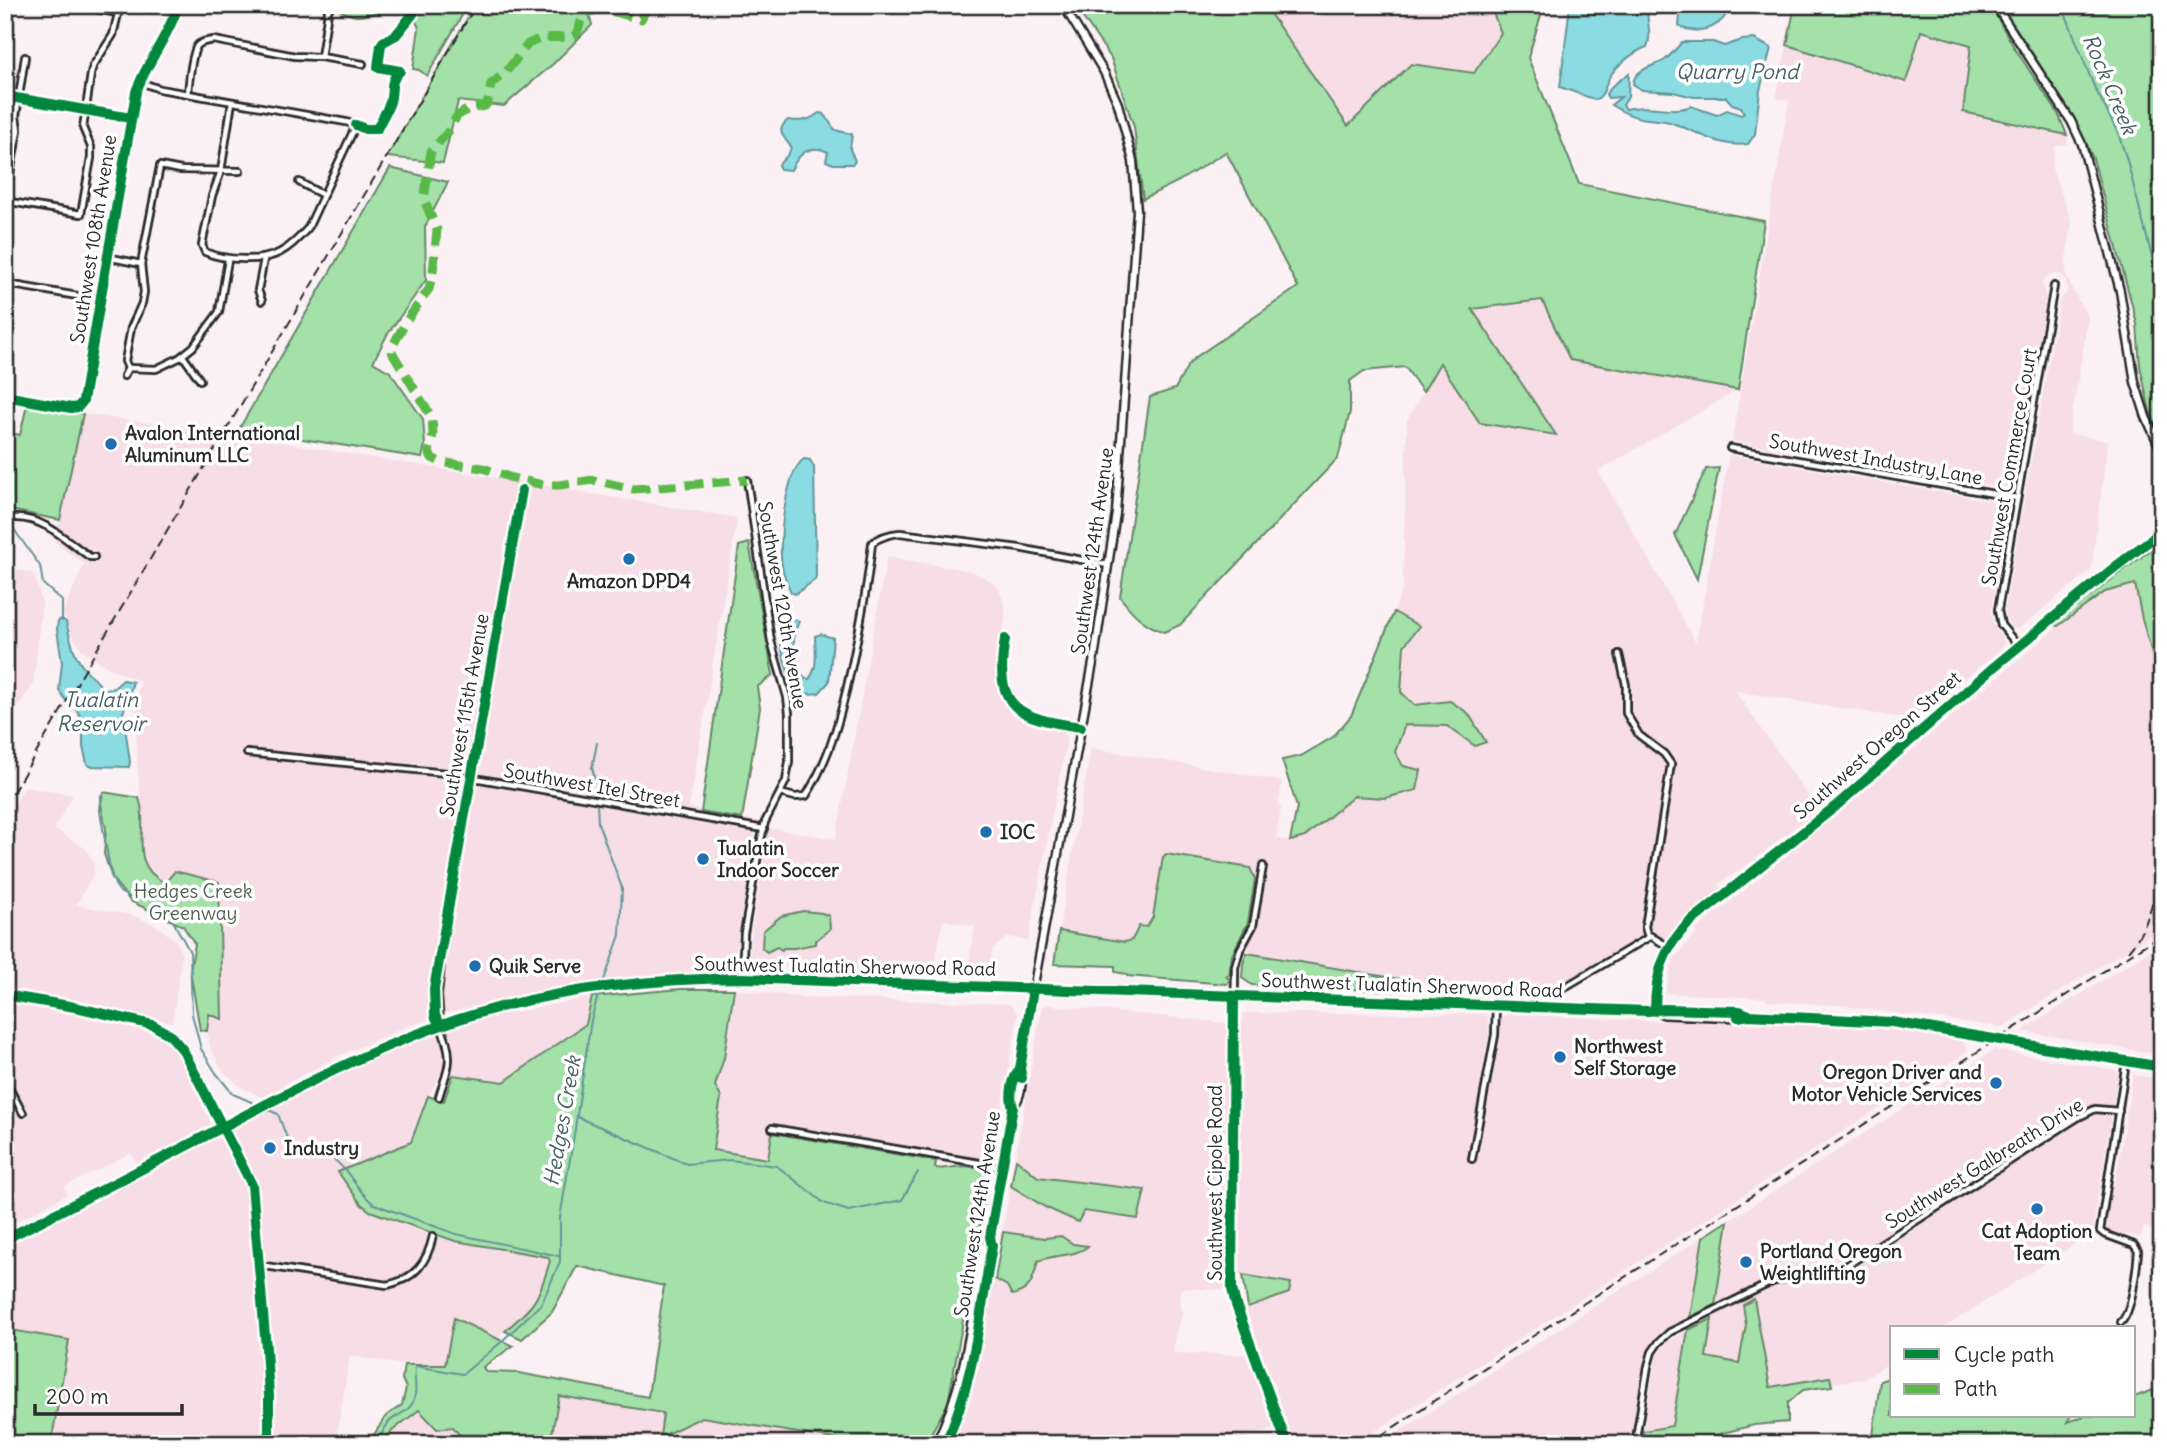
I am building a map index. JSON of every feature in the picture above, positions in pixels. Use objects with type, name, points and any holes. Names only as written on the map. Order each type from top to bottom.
[{"type":"highway","name":"Southwest Tualatin Sherwood Road","points":[[5,1239],[345,1064],[440,1025],[526,1001],[586,990],[658,982],[742,978],[1496,1006],[1740,1011],[1749,1015],[1892,1022],[2162,1067]]},
{"type":"main road","name":"Southwest 124th Avenue","points":[[945,1444],[967,1385],[992,1246],[990,1237],[1013,1107],[1010,1100],[1015,1075],[1020,1069],[1109,565],[1122,443],[1137,211],[1135,176],[1125,124],[1114,93],[1098,61],[1063,5]]},
{"type":"main road","points":[[1995,5],[2071,121],[2082,144],[2120,291],[2136,382],[2149,425],[2162,452]]},
{"type":"main road","name":"Southwest Oregon Street","points":[[1655,1011],[1657,979],[1669,947],[1689,923],[1855,790],[2019,646],[2162,531]]},
{"type":"main road","points":[[5,995],[134,1020],[166,1032],[183,1050],[223,1126]]},
{"type":"main road","name":"Southwest 124th Avenue","points":[[935,1444],[947,1420],[959,1383],[984,1245],[990,1237]]},
{"type":"street","points":[[74,5],[118,13]]},
{"type":"street","points":[[5,201],[81,214],[92,153],[83,128],[93,66],[113,35],[120,5]]},
{"type":"street","name":"Southwest 108th Avenue","points":[[5,396],[71,408],[82,404],[131,118],[140,82],[171,25],[178,5]]},
{"type":"street","points":[[321,57],[331,5]]},
{"type":"street","points":[[188,94],[197,46],[206,41],[214,40],[295,56],[363,64]]},
{"type":"street","points":[[5,188],[18,130],[16,116],[25,57]]},
{"type":"street","points":[[140,82],[160,89],[232,102],[356,125],[308,228],[296,242],[264,260],[228,260],[205,252],[202,245],[212,196],[221,170],[232,102]]},
{"type":"street","points":[[5,96],[131,118]]},
{"type":"street","points":[[128,369],[125,361],[131,328],[144,292],[141,264],[160,166],[181,170],[240,172]]},
{"type":"street","points":[[299,182],[323,195]]},
{"type":"street","points":[[107,257],[141,264]]},
{"type":"street","points":[[128,369],[156,369],[183,356],[193,347],[219,312],[228,260]]},
{"type":"street","points":[[262,301],[258,290],[264,260]]},
{"type":"street","points":[[5,281],[13,285],[101,300]]},
{"type":"street","name":"Southwest Commerce Court","points":[[2019,646],[1998,618],[2054,286]]},
{"type":"street","points":[[183,356],[200,380]]},
{"type":"street","points":[[124,376],[128,369]]},
{"type":"street","name":"Southwest Industry Lane","points":[[1731,448],[2017,498]]},
{"type":"street","name":"Southwest 120th Avenue","points":[[742,978],[747,913],[764,828],[786,781],[789,762],[787,697],[771,641],[747,480]]},
{"type":"street","name":"Southwest 115th Avenue","points":[[439,1097],[449,1060],[435,1016],[433,995],[522,490]]},
{"type":"street","points":[[15,518],[38,521],[90,557],[94,557]]},
{"type":"street","points":[[780,793],[795,797],[806,796],[831,746],[866,599],[872,543],[877,539],[887,534],[900,533],[1019,548],[1109,565]]},
{"type":"street","points":[[1005,639],[1001,670],[1011,702],[1035,719],[1081,727]]},
{"type":"street","points":[[1619,654],[1626,685],[1626,713],[1639,735],[1664,754],[1671,764],[1646,927],[1647,933],[1669,947]]},
{"type":"street","name":"Southwest Itel Street","points":[[247,753],[446,773],[764,828]]},
{"type":"street","name":"Southwest Cipole Road","points":[[1263,866],[1253,926],[1236,961],[1232,1289],[1287,1444]]},
{"type":"street","points":[[1548,989],[1560,990],[1651,936]]},
{"type":"street","points":[[1472,1159],[1494,1035],[1496,1006]]},
{"type":"street","points":[[2121,1322],[2125,1320],[2129,1306],[2138,1251],[2134,1245],[2100,1231],[2126,1061]]},
{"type":"street","points":[[5,1081],[23,1113]]},
{"type":"street","name":"Southwest Galbreath Drive","points":[[1635,1444],[1650,1359],[1659,1342],[1670,1332],[1772,1282],[1823,1276],[1838,1271],[2077,1118],[2095,1109],[2119,1111]]},
{"type":"street","points":[[223,1126],[252,1185],[270,1396],[269,1444]]},
{"type":"street","points":[[772,1128],[975,1162],[1002,1169]]},
{"type":"street","points":[[259,1265],[380,1285],[394,1283],[410,1277],[427,1257],[433,1236]]},
{"type":"shaded area","points":[[1264,5],[1490,5],[1501,33],[1474,73],[1411,64],[1348,126]]},
{"type":"shaded area","points":[[1920,31],[1971,45],[1964,112],[2067,135],[2068,144],[2055,146],[2052,169],[2072,223],[2066,274],[2088,318],[2069,434],[2108,441],[2091,570],[2018,629],[2009,624],[2005,608],[2060,300],[2068,288],[2064,277],[2051,274],[2042,283],[2046,298],[2011,489],[1732,441],[1789,100],[1776,98],[1787,45],[1906,82]]},
{"type":"shaded area","points":[[1542,300],[1571,360],[1738,390],[1598,471],[1696,643],[1729,455],[2007,504],[2009,509],[1991,611],[1993,623],[2004,642],[2002,648],[1915,720],[1735,691],[1817,809],[1755,860],[1718,884],[1722,888],[1665,940],[1646,930],[1642,942],[1546,993],[1481,993],[1481,983],[1469,991],[1247,953],[1235,948],[1248,922],[1255,879],[1250,869],[1164,855],[1153,917],[1147,927],[1139,927],[1132,940],[1125,942],[1059,931],[1091,748],[1282,781],[1276,838],[1290,841],[1305,837],[1354,796],[1385,798],[1347,778],[1368,676],[1403,588],[1407,420],[1471,309]]},
{"type":"shaded area","points":[[83,414],[230,434],[737,518],[689,808],[762,822],[755,830],[735,972],[617,980],[451,1012],[403,1028],[340,1055],[261,1097],[240,1086],[223,1071],[211,1049],[207,1031],[209,1013],[222,1018],[219,882],[175,871],[165,883],[154,877],[143,861],[136,707],[140,681],[111,669],[82,650],[72,635],[63,612],[84,564],[55,542]]},
{"type":"shaded area","points":[[887,557],[971,571],[991,581],[998,588],[1005,606],[997,667],[998,684],[1003,697],[1013,712],[1024,721],[1040,728],[1064,733],[1067,738],[1028,941],[1008,937],[993,949],[989,973],[967,972],[975,926],[943,920],[933,973],[838,971],[757,965],[750,957],[752,929],[769,828],[836,839]]},
{"type":"shaded area","points":[[5,566],[34,574],[42,603],[33,685],[5,724]]},
{"type":"shaded area","points":[[2135,584],[2162,688],[2162,928],[2002,1027],[1836,1005],[1666,993],[1673,960],[1696,930],[2058,626],[2105,592]]},
{"type":"shaded area","points":[[25,787],[73,795],[54,829],[86,849],[94,864],[94,873],[76,905],[131,915],[157,926],[176,941],[182,956],[172,1022],[5,990],[5,820]]},
{"type":"shaded area","points":[[2162,943],[2162,1055],[2022,1031]]},
{"type":"shaded area","points":[[735,989],[797,997],[1010,1004],[1018,1015],[989,1176],[981,1170],[773,1133],[768,1159],[713,1150],[721,1097],[715,1086],[724,1058]]},
{"type":"shaded area","points":[[592,997],[587,1024],[504,1082],[441,1073],[428,1096],[411,1142],[338,1172],[361,1204],[370,1211],[455,1241],[548,1257],[550,1261],[539,1295],[531,1308],[497,1338],[455,1318],[445,1365],[404,1365],[350,1356],[335,1444],[220,1444],[166,1437],[165,1444],[51,1444],[69,1340],[5,1329],[5,1247],[360,1063],[416,1040],[484,1018]]},
{"type":"shaded area","points":[[5,1002],[138,1028],[166,1040],[210,1116],[210,1124],[137,1163],[131,1153],[64,1187],[67,1194],[5,1228]]},
{"type":"shaded area","points":[[1048,1005],[1227,1023],[1225,1199],[1229,1290],[1181,1288],[1180,1310],[1184,1310],[1175,1336],[1174,1353],[1246,1355],[1273,1428],[1227,1444],[953,1444],[968,1408],[979,1365],[1042,1007]]},
{"type":"shaded area","points":[[1242,1013],[1486,1015],[1489,1033],[1482,1073],[1493,1075],[1501,1018],[1508,1014],[1868,1027],[1962,1041],[1968,1051],[1355,1444],[1295,1444],[1246,1309],[1289,1293],[1290,1284],[1240,1275]]},
{"type":"shaded area","points":[[1994,1050],[2116,1070],[2118,1074],[2092,1233],[1946,1326],[1890,1326],[1890,1362],[1864,1379],[1699,1402],[1728,1221]]},
{"type":"shaded area","points":[[2133,1075],[2162,1079],[2162,1230],[2144,1227],[2141,1237],[2098,1229],[2106,1184],[2115,1185]]},
{"type":"shaded area","points":[[1703,1237],[1690,1317],[1661,1333],[1648,1352],[1631,1444],[1380,1444]]},
{"type":"shaded area","points":[[1688,1330],[1672,1426],[1643,1431],[1656,1358],[1665,1344]]},
{"type":"shaded area","points":[[559,1396],[664,1413],[661,1436],[702,1417],[864,1444],[550,1444]]},
{"type":"shaded area","points":[[419,1410],[453,1427],[467,1444],[382,1444],[392,1431]]},
{"type":"green space","points":[[338,5],[468,5],[427,76],[413,69],[419,28],[412,12],[390,8],[355,16],[336,8]]},
{"type":"green space","points":[[475,5],[495,5],[503,10],[514,5],[587,5],[592,25],[553,64],[504,106],[458,101],[443,163],[387,157]]},
{"type":"green space","points":[[1074,5],[1264,5],[1348,126],[1411,64],[1474,73],[1501,33],[1490,5],[1544,5],[1528,58],[1579,184],[1764,221],[1738,390],[1570,360],[1542,300],[1472,309],[1556,435],[1480,423],[1440,363],[1423,392],[1405,367],[1364,371],[1350,381],[1350,412],[1338,458],[1180,625],[1164,632],[1151,626],[1134,614],[1120,597],[1150,397],[1175,389],[1188,365],[1196,357],[1298,287],[1226,152],[1143,199],[1134,127],[1111,58]]},
{"type":"green space","points":[[1795,5],[1990,5],[2015,49],[2058,113],[2067,135],[1963,112],[1971,45],[1921,31],[1906,82],[1787,45]]},
{"type":"green space","points":[[2001,5],[2162,5],[2162,440],[2150,411],[2140,366],[2137,324],[2093,158],[2073,116]]},
{"type":"green space","points":[[390,168],[448,182],[425,227],[426,280],[387,335],[373,362],[390,372],[423,419],[425,445],[422,458],[239,429]]},
{"type":"green space","points":[[27,405],[83,414],[60,520],[5,509],[5,432],[20,435]]},
{"type":"green space","points":[[1719,468],[1697,579],[1675,535],[1706,469]]},
{"type":"green space","points":[[2162,542],[2162,688],[2135,584],[2105,592],[2058,626],[2056,624]]},
{"type":"green space","points":[[749,543],[773,675],[757,687],[760,708],[742,819],[701,812],[739,546]]},
{"type":"green space","points":[[1394,612],[1419,626],[1404,646],[1401,692],[1414,705],[1450,701],[1468,713],[1486,742],[1475,746],[1447,726],[1405,725],[1395,752],[1403,766],[1421,770],[1417,790],[1385,798],[1354,796],[1305,837],[1290,841],[1297,807],[1282,760],[1301,756],[1333,737],[1351,716]]},
{"type":"green space","name":"Hedges Creek Greenway","points":[[103,792],[139,798],[142,810],[143,855],[146,866],[153,875],[165,883],[175,871],[219,882],[222,1019],[209,1014],[207,1031],[200,1030],[190,970],[195,944],[183,926],[130,901],[112,878],[104,854],[106,829],[101,804]]},
{"type":"green space","points":[[1166,854],[1250,868],[1255,879],[1248,922],[1232,955],[1229,975],[1226,977],[1229,978],[1227,984],[1127,976],[1115,972],[1115,966],[1054,964],[1059,931],[1125,942],[1132,940],[1139,926],[1147,927],[1153,917],[1163,857]]},
{"type":"green space","points":[[803,911],[829,916],[830,929],[815,941],[815,944],[782,950],[777,947],[767,952],[762,948],[763,931],[781,916]]},
{"type":"green space","points":[[1247,953],[1411,981],[1410,988],[1404,988],[1404,991],[1252,985],[1242,978]]},
{"type":"green space","points":[[680,989],[734,989],[724,1058],[715,1086],[721,1097],[713,1150],[768,1159],[772,1133],[936,1161],[935,1168],[968,1166],[989,1176],[948,1403],[925,1444],[864,1444],[702,1417],[660,1437],[663,1413],[559,1396],[550,1444],[467,1444],[453,1427],[437,1429],[419,1410],[392,1431],[382,1444],[368,1444],[386,1416],[402,1405],[406,1388],[402,1379],[404,1365],[445,1365],[454,1318],[513,1346],[483,1367],[486,1372],[519,1373],[648,1397],[664,1286],[577,1266],[552,1312],[522,1339],[505,1331],[535,1301],[550,1261],[548,1257],[455,1241],[370,1211],[361,1204],[338,1172],[411,1142],[428,1096],[444,1101],[453,1075],[504,1082],[586,1024],[592,997]]},
{"type":"green space","points":[[1016,1159],[1038,1177],[1145,1190],[1138,1219],[1084,1211],[1078,1222],[1045,1207],[1011,1186]]},
{"type":"green space","points":[[1728,1221],[1715,1305],[1690,1317],[1703,1237]]},
{"type":"green space","points":[[1003,1232],[1045,1238],[1061,1236],[1073,1244],[1088,1246],[1077,1252],[1038,1261],[1028,1287],[1012,1295],[1007,1286],[995,1279]]},
{"type":"green space","points":[[1243,1275],[1291,1283],[1289,1293],[1248,1308]]},
{"type":"green space","points":[[1754,1299],[1770,1387],[1830,1377],[1832,1386],[1803,1390],[1788,1403],[1788,1422],[1754,1425],[1674,1444],[1641,1444],[1643,1431],[1672,1426],[1688,1330],[1712,1319],[1706,1357],[1739,1363],[1746,1325],[1743,1305]]},
{"type":"green space","points":[[5,1329],[69,1340],[51,1444],[5,1444]]},
{"type":"green space","points":[[1890,1378],[1890,1418],[2070,1418],[2067,1422],[2078,1418],[2136,1418],[2136,1396],[2162,1387],[2162,1444],[1872,1444],[1880,1381]]},
{"type":"water","points":[[1570,5],[1648,5],[1647,47],[1617,67],[1596,100],[1560,87]]},
{"type":"water","points":[[1681,5],[1712,6],[1727,13],[1712,27],[1685,29],[1679,26]]},
{"type":"water","name":"Quarry Pond","points":[[1754,39],[1771,48],[1760,90],[1755,134],[1748,144],[1728,144],[1669,122],[1633,116],[1611,105],[1621,97],[1608,98],[1606,94],[1629,73],[1628,97],[1623,105],[1626,109],[1677,109],[1691,106],[1717,115],[1727,110],[1741,115],[1744,113],[1741,107],[1732,104],[1726,97],[1694,97],[1673,92],[1642,90],[1633,84],[1637,74],[1665,60],[1682,42],[1713,42],[1724,46]]},
{"type":"water","points":[[819,113],[824,114],[835,129],[852,134],[850,149],[855,161],[853,164],[833,164],[826,161],[828,152],[816,149],[801,155],[791,170],[780,169],[778,166],[791,147],[782,134],[784,124],[788,120],[801,121]]},
{"type":"water","points":[[804,459],[810,460],[814,467],[816,576],[815,580],[795,594],[791,592],[783,573],[781,542],[784,509],[792,478],[797,466]]},
{"type":"water","name":"Tualatin Reservoir","points":[[62,619],[66,622],[80,662],[103,689],[114,688],[123,680],[133,682],[123,713],[129,767],[87,764],[83,747],[83,722],[59,690],[62,663],[57,629],[58,621]]},
{"type":"water","points":[[795,619],[799,622],[794,635],[794,650],[804,678],[809,679],[814,669],[815,636],[821,634],[833,638],[829,682],[819,693],[796,691],[787,670],[781,635],[783,628]]},
{"type":"waterway","name":"Rock Creek","points":[[2062,5],[2093,84],[2118,133],[2162,296]]},
{"type":"waterway","name":"Hedges Creek","points":[[13,528],[40,566],[43,584],[62,601],[62,621]]},
{"type":"waterway","name":"Hedges Creek","points":[[597,743],[592,768],[598,789],[597,796]]},
{"type":"waterway","name":"Hedges Creek","points":[[101,795],[100,811],[115,885],[120,892],[133,899],[153,899],[167,910],[190,952],[192,1014],[201,1049],[233,1094],[256,1104]]},
{"type":"waterway","name":"Hedges Creek","points":[[597,804],[598,823],[622,888],[620,935],[603,983]]},
{"type":"waterway","name":"Hedges Creek","points":[[374,1444],[390,1421],[412,1404],[415,1395],[415,1366],[463,1374],[541,1304],[560,1262],[560,1218],[591,1020],[599,992]]},
{"type":"waterway","name":"Hedges Creek","points":[[266,1109],[278,1114],[291,1149],[323,1154],[333,1159],[374,1204],[456,1234],[559,1256]]},
{"type":"waterway","points":[[577,1117],[687,1164],[730,1160],[777,1166],[824,1203],[849,1211],[902,1200],[918,1172]]},
{"type":"railway","points":[[5,806],[476,5]]},
{"type":"railway","points":[[2128,951],[2147,918],[2162,857]]},
{"type":"railway","points":[[1368,1444],[2162,934]]},
{"type":"marked path","points":[[649,5],[641,19],[610,11],[594,11],[583,18],[573,37],[541,38],[528,44],[506,72],[491,84],[485,106],[468,109],[457,116],[448,132],[431,151],[424,200],[437,230],[433,272],[429,289],[407,320],[392,352],[432,418],[433,434],[429,453],[440,462],[483,468],[544,485],[593,480],[634,489],[747,480]]},
{"type":"cycle path","points":[[5,396],[71,408],[78,407],[83,401],[136,92],[178,5]]},
{"type":"cycle path","points":[[356,125],[365,129],[377,129],[390,102],[394,79],[400,71],[378,67],[381,45],[396,35],[413,14]]},
{"type":"cycle path","points":[[5,96],[131,118]]},
{"type":"cycle path","points":[[440,1025],[435,1016],[434,989],[522,490]]},
{"type":"cycle path","points":[[1655,1011],[1662,963],[1673,942],[1689,923],[1836,806],[1995,666],[2162,531]]},
{"type":"cycle path","points":[[1005,639],[1003,681],[1007,695],[1015,706],[1026,714],[1041,719],[1081,727]]},
{"type":"cycle path","points":[[5,1239],[296,1089],[381,1049],[475,1014],[588,989],[665,981],[742,978],[1648,1011],[1740,1011],[1749,1015]]},
{"type":"cycle path","points":[[1022,1078],[1020,1069],[1033,989]]},
{"type":"cycle path","points":[[5,995],[75,1007],[153,1025],[170,1035],[183,1050],[252,1185],[266,1348],[269,1444]]},
{"type":"cycle path","points":[[1234,996],[1232,1289],[1287,1444]]},
{"type":"cycle path","points":[[1738,1017],[1749,1015],[1892,1022],[2162,1067]]},
{"type":"cycle path","points":[[945,1444],[963,1397],[975,1347],[992,1246],[990,1237],[1013,1107],[1012,1087],[1020,1069]]},
{"type":"place","name":"Avalon International Aluminum LLC","points":[[111,444]]},
{"type":"place","name":"Amazon DPD4","points":[[629,559]]},
{"type":"place","name":"IOC","points":[[986,832]]},
{"type":"place","name":"Tualatin Indoor Soccer","points":[[703,859]]},
{"type":"place","name":"Quik Serve","points":[[475,966]]},
{"type":"place","name":"Northwest Self Storage","points":[[1560,1057]]},
{"type":"place","name":"Oregon Driver and Motor Vehicle Services","points":[[1996,1083]]},
{"type":"place","name":"Industry","points":[[270,1148]]},
{"type":"place","name":"Cat Adoption Team","points":[[2037,1209]]},
{"type":"place","name":"Portland Oregon Weightlifting","points":[[1746,1262]]}]
